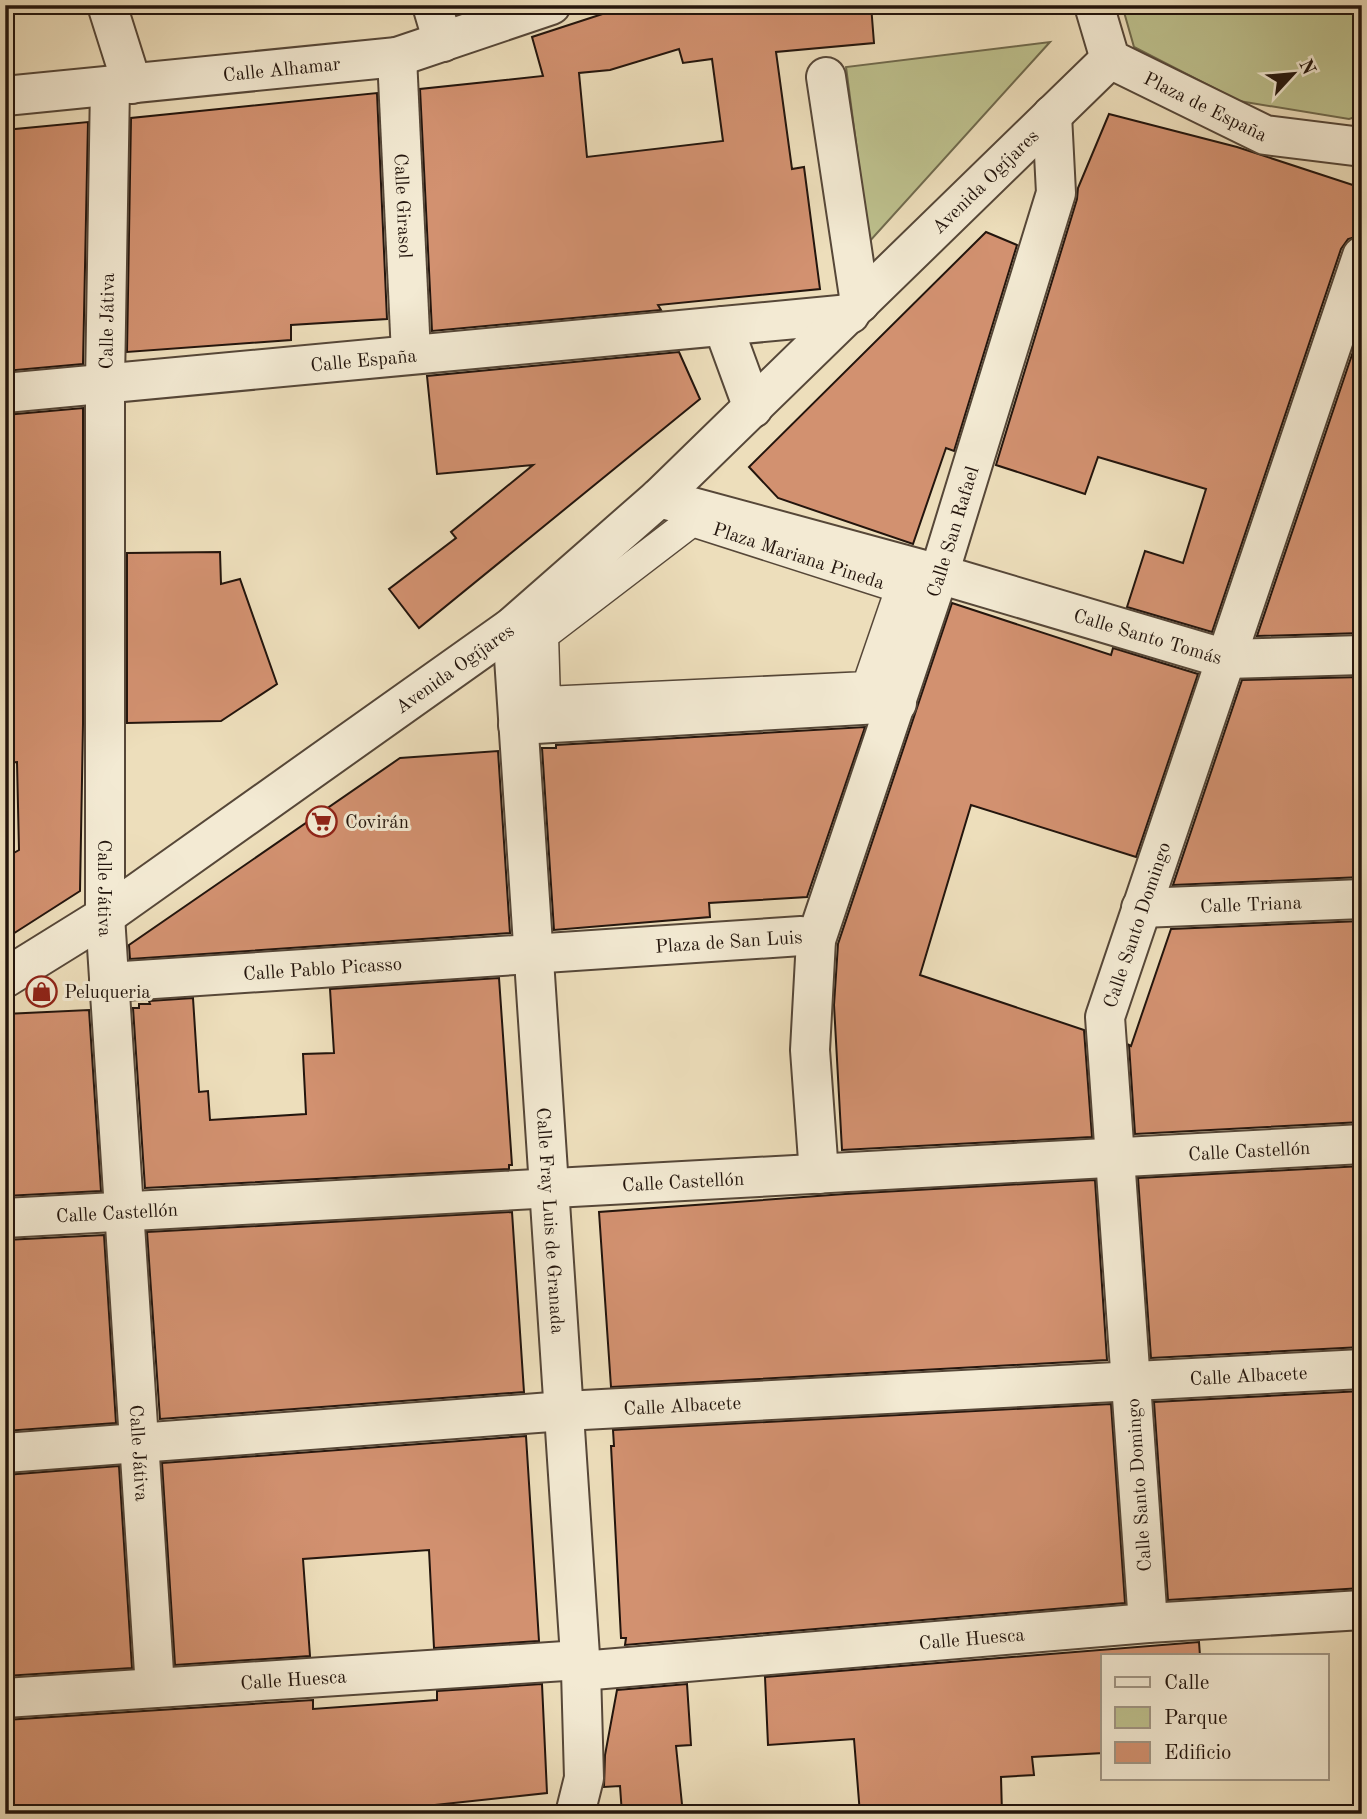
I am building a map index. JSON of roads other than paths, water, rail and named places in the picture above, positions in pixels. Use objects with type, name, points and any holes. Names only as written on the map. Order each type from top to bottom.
[{"type":"street","name":"Calle Játiva","points":[[107,5],[121,85],[105,383],[105,916],[155,1688]]},
{"type":"street","points":[[432,5],[443,42]]},
{"type":"street","name":"Calle Alhamar","points":[[5,96],[397,57],[551,5]]},
{"type":"street","points":[[1094,5],[1110,59]]},
{"type":"street","name":"Calle Girasol","points":[[397,57],[411,354]]},
{"type":"street","name":"Avenida Ogíjares","points":[[5,978],[105,916],[512,627],[659,498],[1110,59]]},
{"type":"street","name":"Plaza de España","points":[[1110,59],[1265,135],[1362,147]]},
{"type":"street","points":[[826,77],[855,309]]},
{"type":"street","name":"Calle San Rafael","points":[[816,940],[939,574],[1056,193],[1052,115]]},
{"type":"street","name":"Calle Santo Domingo","points":[[1148,1623],[1105,1017],[1362,256]]},
{"type":"street","name":"Calle España","points":[[5,393],[723,326],[855,309]]},
{"type":"street","points":[[723,326],[753,408]]},
{"type":"street","name":"Plaza Mariana Pineda","points":[[659,498],[939,574]]},
{"type":"street","name":"Plaza Mariana Pineda","points":[[692,522],[901,588],[867,687],[532,713],[543,635],[692,522]]},
{"type":"street","name":"Calle Santo Tomás","points":[[939,574],[1226,659],[1362,655]]},
{"type":"street","name":"Calle Fray Luis de Granada","points":[[512,627],[532,713],[533,952],[580,1666],[584,1778],[575,1814]]},
{"type":"street","points":[[532,713],[897,703]]},
{"type":"street","name":"Calle Triana","points":[[1141,908],[1362,899]]},
{"type":"street","name":"Plaza de San Luis","points":[[533,952],[801,936],[816,940],[810,1050],[819,1174]]},
{"type":"street","name":"Calle Pablo Picasso","points":[[109,982],[533,952]]},
{"type":"street","name":"Calle Castellón","points":[[5,1218],[1362,1144]]},
{"type":"street","name":"Calle Albacete","points":[[5,1453],[564,1411],[1362,1369]]},
{"type":"street","name":"Calle Huesca","points":[[5,1698],[580,1666],[1148,1623],[1362,1610]]},
{"type":"place","name":"Covirán","points":[[322,821]]},
{"type":"place","name":"Peluqueria","points":[[41,991]]}]
